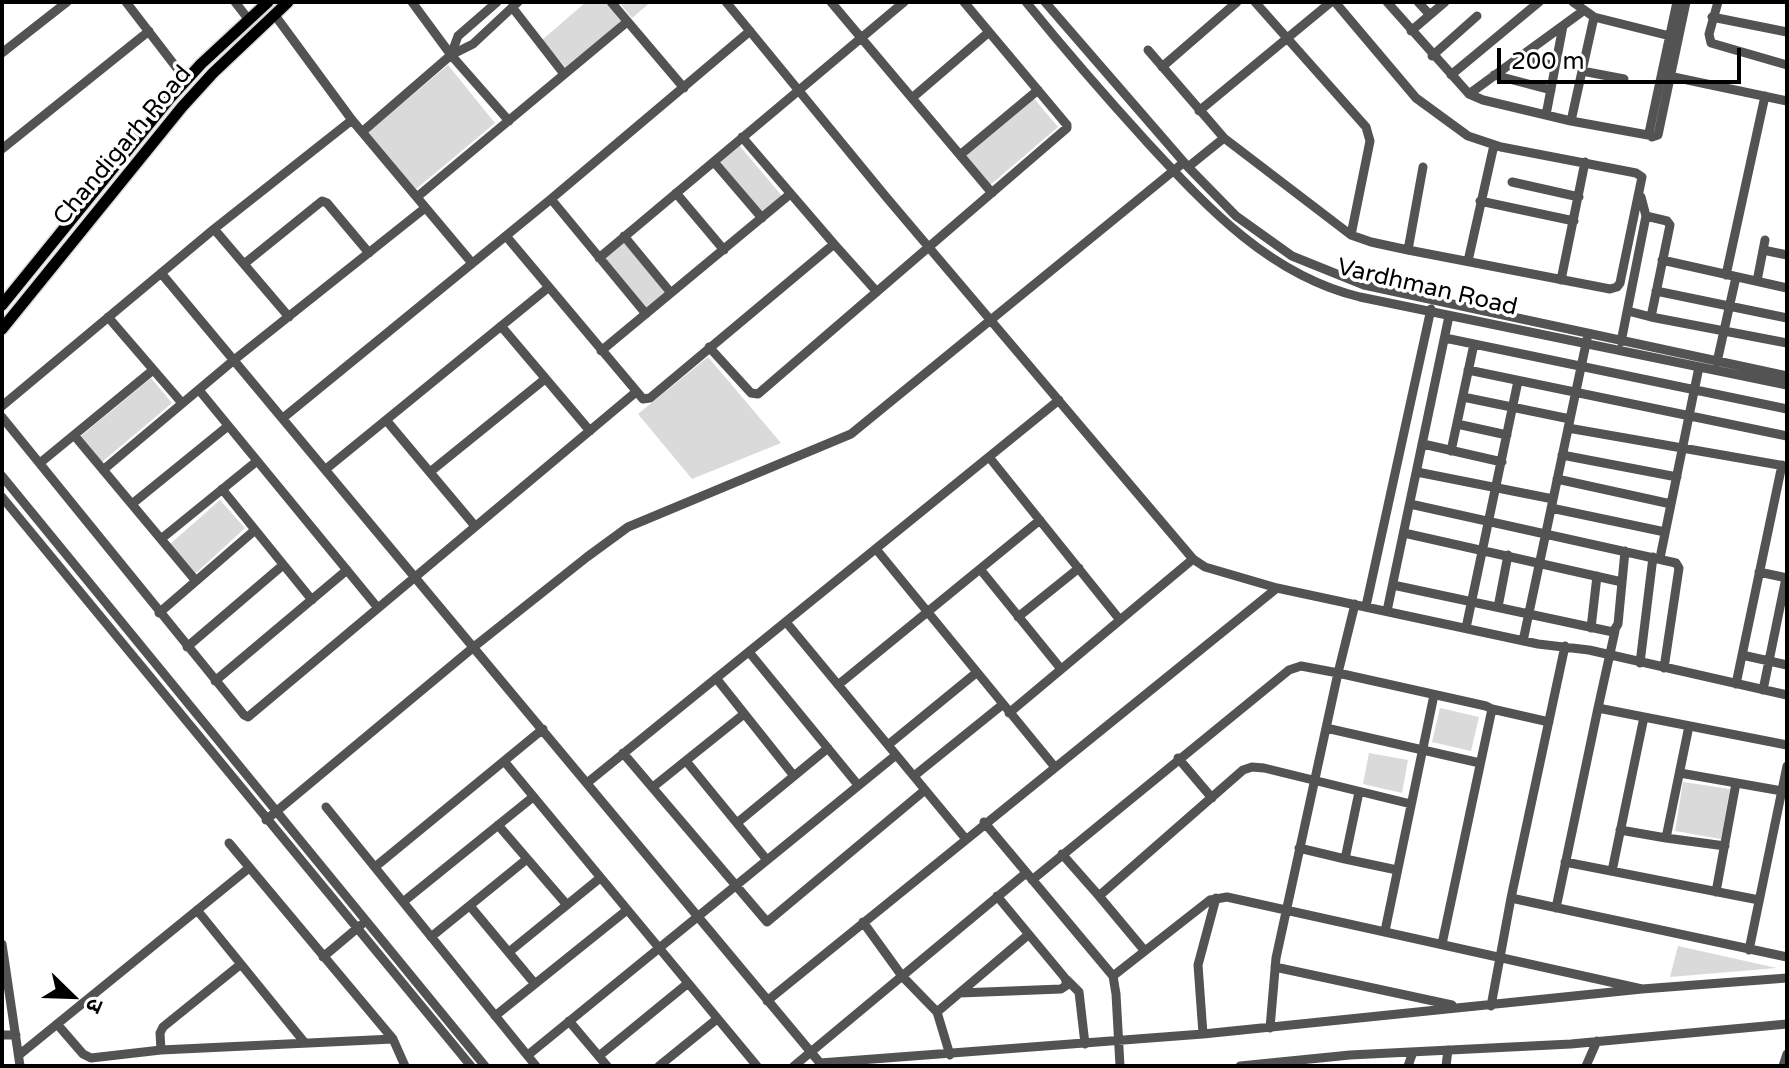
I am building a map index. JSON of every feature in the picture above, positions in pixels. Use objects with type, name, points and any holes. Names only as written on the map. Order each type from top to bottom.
[{"type":"main road","name":"Chandigarh Road","points":[[2,305],[186,80],[268,2]]},
{"type":"main road","name":"Chandigarh Road","points":[[2,329],[182,107],[288,2]]},
{"type":"street","points":[[2,53],[67,2]]},
{"type":"street","points":[[126,2],[186,80]]},
{"type":"street","points":[[235,2],[249,20]]},
{"type":"street","points":[[412,2],[451,55],[509,121]]},
{"type":"street","points":[[451,55],[458,36],[497,2]]},
{"type":"street","points":[[611,2],[684,88]]},
{"type":"street","points":[[726,2],[1193,559],[1205,567],[1277,588],[1523,641],[1609,655],[1787,695]]},
{"type":"street","points":[[831,2],[992,193]]},
{"type":"street","points":[[599,258],[904,2]]},
{"type":"street","points":[[709,347],[755,395],[1067,128],[964,2]]},
{"type":"street","name":"Vardhman Road","points":[[1026,2],[1173,171],[1242,238],[1284,266],[1341,292],[1430,312],[1621,342],[1787,376]]},
{"type":"street","points":[[1034,11],[1045,2]]},
{"type":"street","name":"Vardhman Road","points":[[1045,2],[1185,165],[1236,216],[1292,256],[1364,285],[1699,367],[1787,385]]},
{"type":"street","points":[[1162,67],[1237,2]]},
{"type":"street","points":[[1255,2],[1369,134],[1351,235]]},
{"type":"street","points":[[1148,50],[1199,111],[1224,138],[1351,235],[1408,250],[1561,280],[1610,289],[1617,287],[1643,180],[1640,175],[1494,145],[1468,136],[1416,98],[1333,2],[1199,111]]},
{"type":"street","points":[[1418,2],[1430,15]]},
{"type":"street","points":[[1411,31],[1445,2]]},
{"type":"street","points":[[1451,75],[1539,2]]},
{"type":"street","points":[[1573,2],[1594,17],[1673,36]]},
{"type":"street","points":[[1391,3],[1432,56],[1469,94],[1571,121],[1648,135],[1665,75],[1677,2]]},
{"type":"street","points":[[1673,36],[1686,2]]},
{"type":"street","points":[[1718,2],[1712,17],[1711,43],[1787,65]]},
{"type":"street","points":[[362,132],[451,55],[473,44],[515,4],[564,74]]},
{"type":"street","points":[[1469,94],[1583,11]]},
{"type":"street","points":[[274,14],[352,120],[472,263]]},
{"type":"street","points":[[1432,56],[1477,16]]},
{"type":"street","points":[[1571,121],[1594,17]]},
{"type":"street","points":[[1712,17],[1787,32]]},
{"type":"street","points":[[417,197],[627,22]]},
{"type":"street","points":[[1546,115],[1563,26]]},
{"type":"street","points":[[4,144],[149,31]]},
{"type":"street","points":[[283,418],[750,31]]},
{"type":"street","points":[[912,98],[989,32]]},
{"type":"street","points":[[1518,58],[1537,60],[1555,67]]},
{"type":"street","points":[[1582,71],[1624,79]]},
{"type":"street","points":[[1494,75],[1551,90]]},
{"type":"street","points":[[1665,75],[1787,101]]},
{"type":"street","points":[[960,155],[1038,90]]},
{"type":"street","points":[[1717,362],[1765,96]]},
{"type":"street","points":[[2,406],[214,229],[352,120]]},
{"type":"street","points":[[742,137],[789,195],[877,292]]},
{"type":"street","points":[[266,820],[475,646],[628,527],[851,434],[1173,171],[1224,138]]},
{"type":"street","points":[[1468,261],[1494,145]]},
{"type":"street","points":[[714,162],[762,218]]},
{"type":"street","points":[[1561,280],[1585,162]]},
{"type":"street","points":[[1408,250],[1423,167]]},
{"type":"street","points":[[1512,182],[1579,197]]},
{"type":"street","points":[[676,193],[724,250]]},
{"type":"street","points":[[1621,342],[1646,216],[1640,194]]},
{"type":"street","points":[[601,351],[789,195]]},
{"type":"street","points":[[551,199],[646,314]]},
{"type":"street","points":[[244,264],[322,201],[369,253]]},
{"type":"street","points":[[1480,201],[1574,221]]},
{"type":"street","points":[[103,470],[234,360],[425,208]]},
{"type":"street","points":[[1646,216],[1670,223],[1651,317]]},
{"type":"street","points":[[214,229],[289,317]]},
{"type":"street","points":[[506,236],[643,399],[650,398],[834,244]]},
{"type":"street","points":[[624,236],[671,293]]},
{"type":"street","points":[[1757,281],[1764,245],[1787,255]]},
{"type":"street","points":[[1662,260],[1787,288]]},
{"type":"street","points":[[161,273],[475,646],[816,1060],[828,1063],[1085,1044],[1270,1028],[1459,1006],[1491,1006],[1642,989],[1787,978]]},
{"type":"street","points":[[326,469],[549,287]]},
{"type":"street","points":[[1656,291],[1787,318]]},
{"type":"street","points":[[1366,606],[1433,300]]},
{"type":"street","points":[[1628,311],[1787,343]]},
{"type":"street","points":[[1387,611],[1449,316]]},
{"type":"street","points":[[108,317],[182,403]]},
{"type":"street","points":[[501,326],[590,431]]},
{"type":"street","points":[[1445,338],[1787,409]]},
{"type":"street","points":[[1523,641],[1587,339]]},
{"type":"street","points":[[1451,451],[1474,344]]},
{"type":"street","points":[[1640,663],[1657,558],[1699,367]]},
{"type":"street","points":[[40,463],[153,370]]},
{"type":"street","points":[[1468,370],[1787,436]]},
{"type":"street","points":[[430,472],[545,379]]},
{"type":"street","points":[[1466,628],[1518,381]]},
{"type":"street","points":[[199,390],[378,608]]},
{"type":"street","points":[[2,417],[159,613],[248,717],[636,392]]},
{"type":"street","points":[[1463,397],[1683,449],[1785,466],[1736,684]]},
{"type":"street","points":[[587,783],[1059,400]]},
{"type":"street","points":[[386,420],[475,526]]},
{"type":"street","points":[[1457,424],[1507,435]]},
{"type":"street","points":[[132,504],[228,426]]},
{"type":"street","points":[[74,435],[196,581]]},
{"type":"street","points":[[1423,444],[1502,462]]},
{"type":"street","points":[[1562,455],[1677,477]]},
{"type":"street","points":[[989,457],[1120,620]]},
{"type":"street","points":[[161,539],[257,461]]},
{"type":"street","points":[[1417,472],[1496,488],[1665,532]]},
{"type":"street","points":[[2,476],[485,1066]]},
{"type":"street","points":[[1557,479],[1671,504]]},
{"type":"street","points":[[222,489],[312,600]]},
{"type":"street","points":[[2,497],[471,1066]]},
{"type":"street","points":[[1410,504],[1673,561],[1679,568],[1664,668]]},
{"type":"street","points":[[838,685],[1040,520]]},
{"type":"street","points":[[159,613],[255,530]]},
{"type":"street","points":[[1404,533],[1622,582]]},
{"type":"street","points":[[876,549],[1054,766]]},
{"type":"street","points":[[1556,908],[1609,655],[1618,627],[1625,551]]},
{"type":"street","points":[[1498,607],[1508,555]]},
{"type":"street","points":[[914,776],[1061,669],[1193,559]]},
{"type":"street","points":[[187,647],[283,565]]},
{"type":"street","points":[[1018,617],[1079,568]]},
{"type":"street","points":[[980,569],[1061,669]]},
{"type":"street","points":[[215,681],[347,570]]},
{"type":"street","points":[[1759,572],[1787,578],[1763,690]]},
{"type":"street","points":[[1591,628],[1597,576]]},
{"type":"street","points":[[1393,585],[1615,631]]},
{"type":"street","points":[[767,1001],[984,822],[1277,588]]},
{"type":"street","points":[[1270,1028],[1275,967],[1286,910],[1355,604]]},
{"type":"street","points":[[786,622],[965,838]]},
{"type":"street","points":[[1491,1006],[1498,956],[1565,646]]},
{"type":"street","points":[[749,652],[858,785]]},
{"type":"street","points":[[1742,655],[1787,665]]},
{"type":"street","points":[[794,1066],[997,896],[1062,854],[1293,668],[1301,666],[1338,673],[1549,722]]},
{"type":"street","points":[[888,745],[976,673]]},
{"type":"street","points":[[716,678],[794,776]]},
{"type":"street","points":[[1385,931],[1434,695]]},
{"type":"street","points":[[1598,708],[1787,745]]},
{"type":"street","points":[[1442,944],[1492,709]]},
{"type":"street","points":[[653,787],[744,714]]},
{"type":"street","points":[[1612,871],[1644,717]]},
{"type":"street","points":[[1666,838],[1689,726]]},
{"type":"street","points":[[1326,728],[1480,763]]},
{"type":"street","points":[[375,867],[543,729]]},
{"type":"street","points":[[737,823],[828,748]]},
{"type":"street","points":[[623,753],[764,919],[772,921],[925,790]]},
{"type":"street","points":[[528,1055],[896,755]]},
{"type":"street","points":[[1178,758],[1212,798]]},
{"type":"street","points":[[504,761],[757,1066]]},
{"type":"street","points":[[686,761],[767,860]]},
{"type":"street","points":[[1749,950],[1787,766]]},
{"type":"street","points":[[1099,896],[1239,772],[1252,767],[1411,804]]},
{"type":"street","points":[[1680,773],[1782,791]]},
{"type":"street","points":[[1716,892],[1736,783]]},
{"type":"street","points":[[1345,859],[1359,792]]},
{"type":"street","points":[[403,902],[533,797]]},
{"type":"street","points":[[326,807],[536,1066]]},
{"type":"street","points":[[984,822],[1113,976],[1120,1066]]},
{"type":"street","points":[[498,825],[567,905]]},
{"type":"street","points":[[1620,830],[1725,846]]},
{"type":"street","points":[[229,843],[393,1039],[405,1066]]},
{"type":"street","points":[[1299,848],[1397,870]]},
{"type":"street","points":[[1062,854],[1144,950]]},
{"type":"street","points":[[431,937],[527,859]]},
{"type":"street","points":[[1565,862],[1759,900]]},
{"type":"street","points":[[20,1061],[57,1024],[249,868]]},
{"type":"street","points":[[509,952],[600,878]]},
{"type":"street","points":[[997,896],[1079,992],[1085,1044]]},
{"type":"street","points":[[1113,976],[1216,898],[1227,897],[1642,989]]},
{"type":"street","points":[[1203,1034],[1198,965],[1216,898]]},
{"type":"street","points":[[1511,898],[1787,957]]},
{"type":"street","points":[[470,906],[535,984]]},
{"type":"street","points":[[197,910],[305,1043]]},
{"type":"street","points":[[495,1016],[627,910]]},
{"type":"street","points":[[323,957],[367,921]]},
{"type":"street","points":[[863,922],[902,976],[937,1012],[950,1055]]},
{"type":"street","points":[[937,1012],[1028,935]]},
{"type":"street","points":[[2,944],[20,1061]]},
{"type":"street","points":[[161,1050],[160,1033],[163,1027],[241,964]]},
{"type":"street","points":[[1275,967],[1459,1006]]},
{"type":"street","points":[[960,993],[1061,989],[1067,985],[1067,980]]},
{"type":"street","points":[[599,1056],[687,984]]},
{"type":"street","points":[[659,1066],[717,1019]]},
{"type":"street","points":[[569,1021],[607,1066]]},
{"type":"street","points":[[57,1024],[87,1057],[161,1050],[393,1039]]},
{"type":"street","points":[[1240,1066],[1336,1061],[1375,1054],[1597,1041],[1787,1024]]},
{"type":"street","points":[[2,1035],[16,1035]]},
{"type":"street","points":[[1586,1066],[1597,1041]]},
{"type":"street","points":[[1448,1050],[1448,1065]]},
{"type":"street","points":[[1408,1066],[1413,1052]]},
{"type":"street","points":[[1371,1066],[1375,1054]]},
{"type":"street","points":[[1783,1066],[1787,1054]]},
{"type":"shaded area","points":[[586,2],[605,2],[621,21],[567,69],[542,40]]},
{"type":"shaded area","points":[[619,2],[651,2],[632,18]]},
{"type":"shaded area","points":[[448,65],[495,123],[416,189],[368,132]]},
{"type":"shaded area","points":[[1031,95],[1058,127],[989,186],[962,154]]},
{"type":"shaded area","points":[[739,145],[782,196],[763,213],[719,162]]},
{"type":"shaded area","points":[[624,242],[666,292],[646,308],[604,258]]},
{"type":"shaded area","points":[[708,357],[781,443],[692,479],[638,414]]},
{"type":"shaded area","points":[[151,378],[172,403],[102,462],[81,436]]},
{"type":"shaded area","points":[[220,500],[245,528],[195,574],[169,545]]},
{"type":"shaded area","points":[[1440,708],[1479,717],[1471,751],[1432,742]]},
{"type":"shaded area","points":[[1369,753],[1408,760],[1402,793],[1363,784]]},
{"type":"shaded area","points":[[1683,782],[1730,789],[1721,839],[1675,831]]},
{"type":"shaded area","points":[[1678,946],[1777,968],[1670,977]]}]
